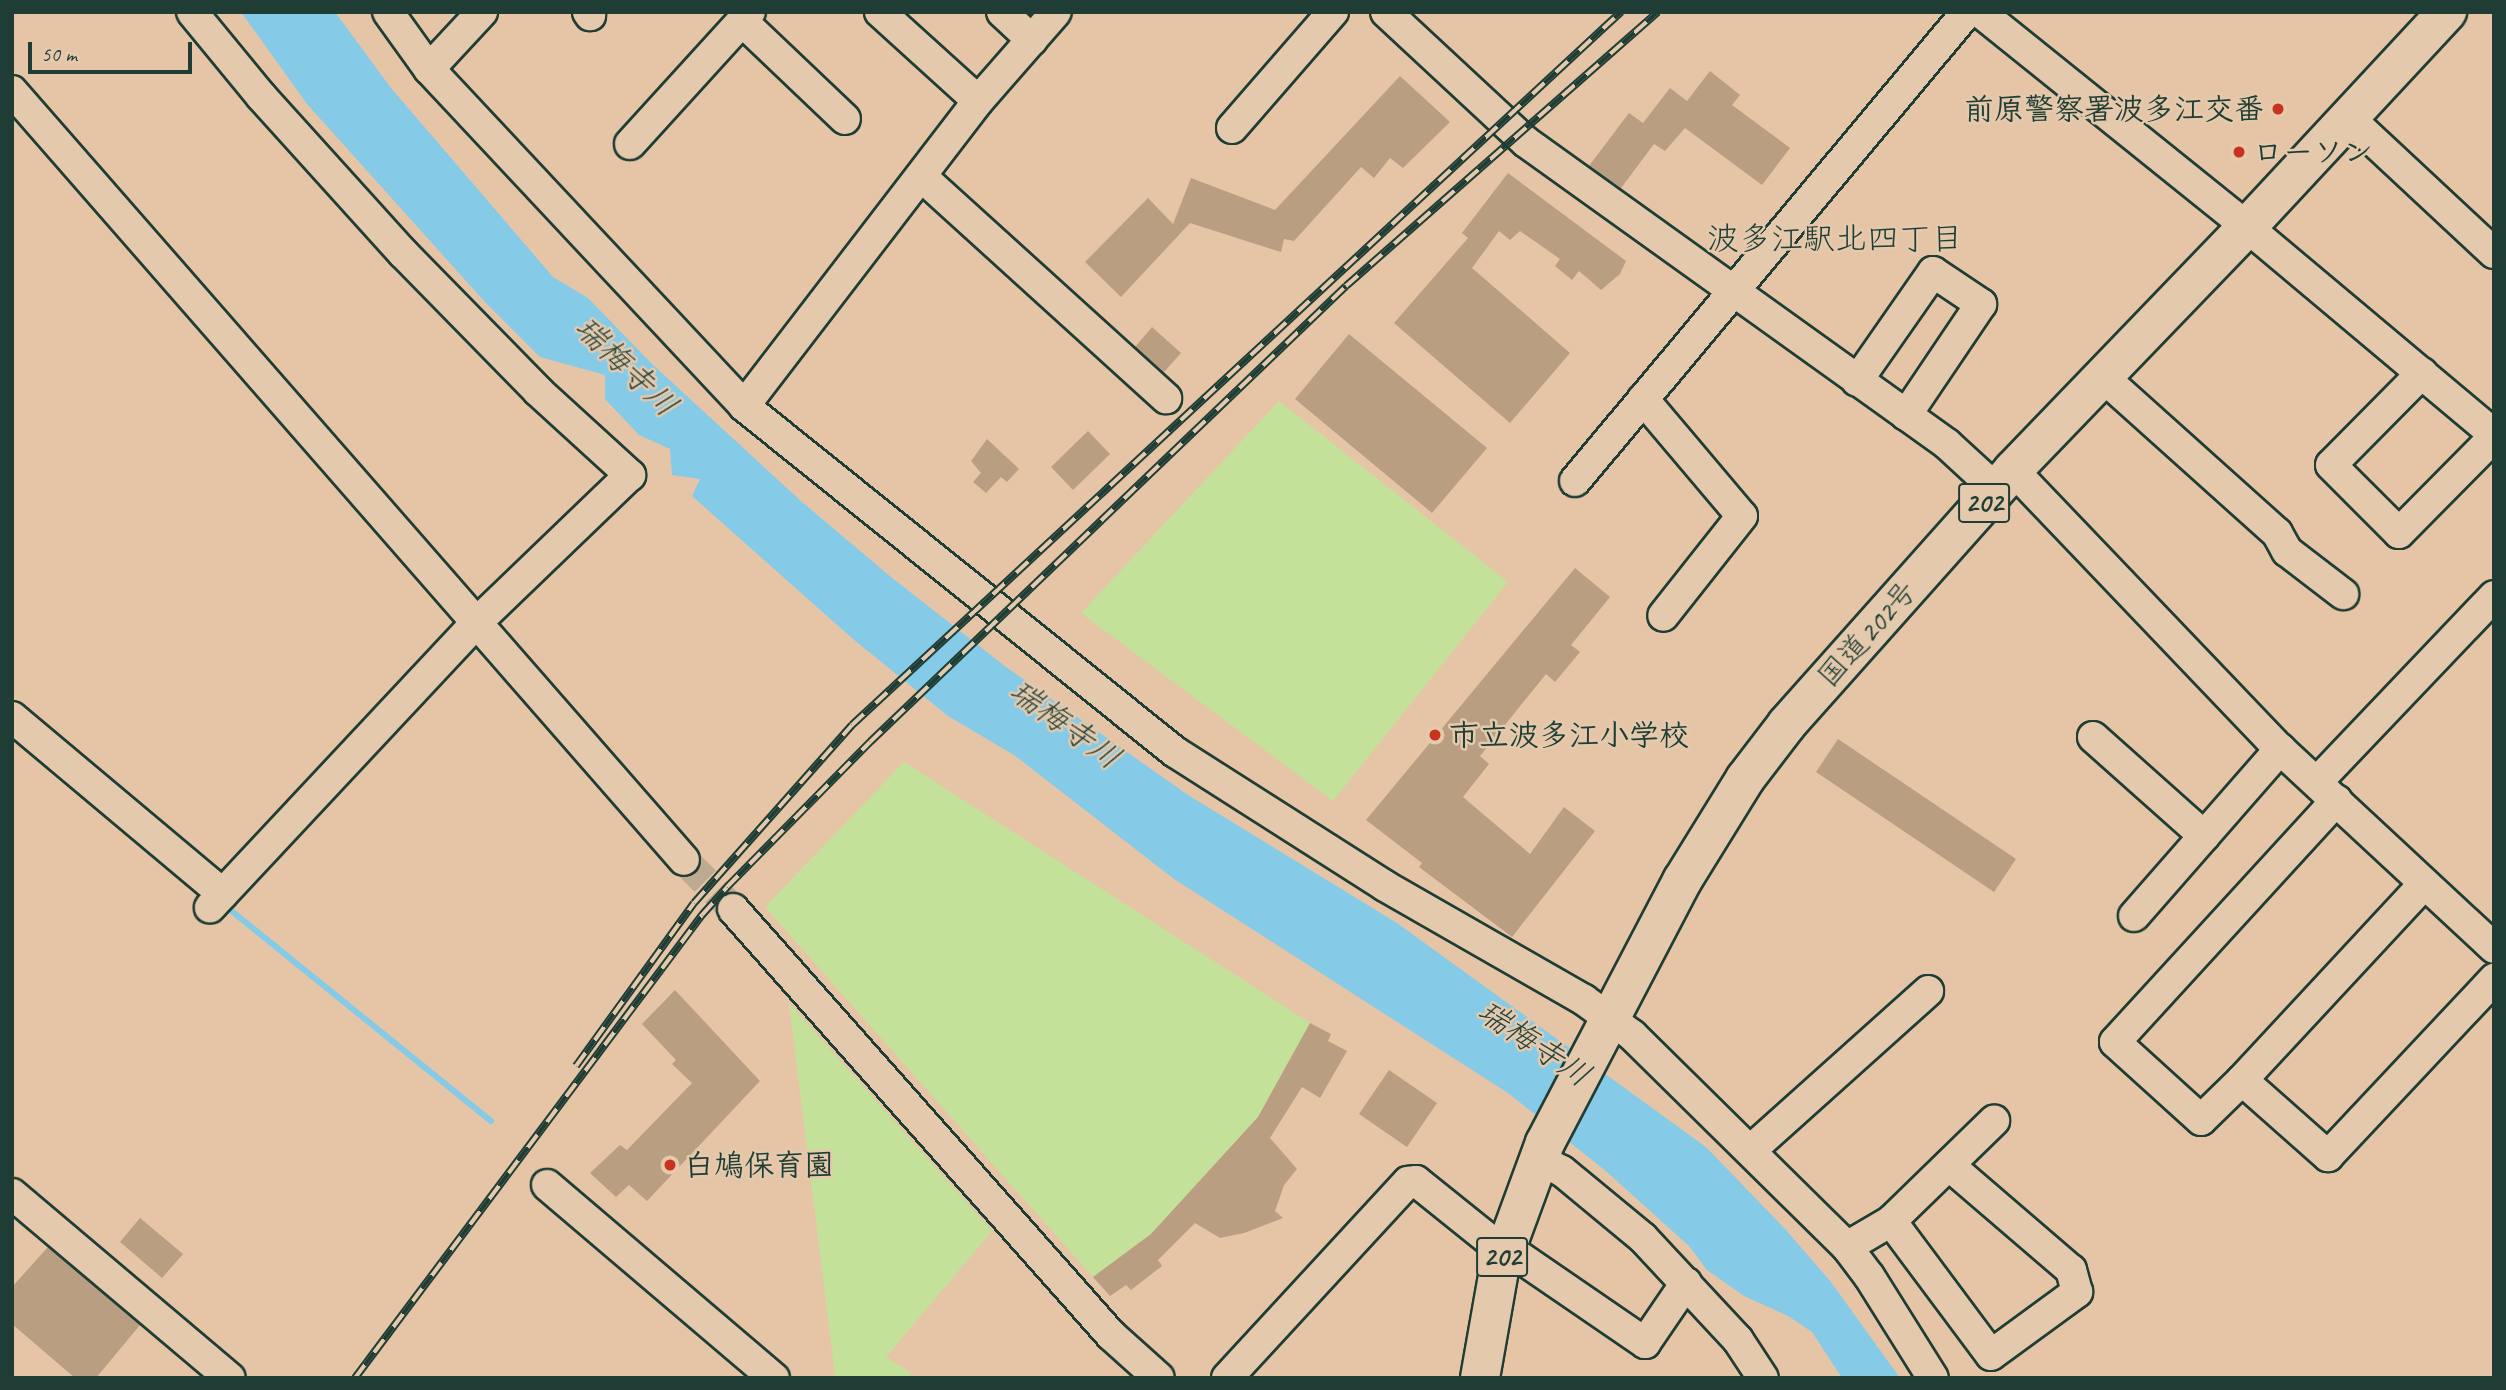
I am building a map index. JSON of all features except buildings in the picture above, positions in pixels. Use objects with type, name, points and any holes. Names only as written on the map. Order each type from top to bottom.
[{"type":"highway","name":"国道202号","points":[[1480,1378],[1505,1247],[1542,1151],[1682,881],[1745,779],[1787,724],[2005,480],[2247,228],[2447,12]]},
{"type":"street","points":[[12,717],[217,900],[477,622],[630,474],[538,391],[403,253],[261,96],[192,12]]},
{"type":"street","points":[[388,12],[429,69],[744,406],[1175,752],[1385,886],[1584,1000],[1601,1034],[1632,1035],[1847,1247],[1869,1276],[1933,1378]]},
{"type":"street","points":[[429,69],[482,12]]},
{"type":"street","points":[[880,12],[978,102]]},
{"type":"street","points":[[1002,12],[1032,40]]},
{"type":"street","points":[[744,406],[978,102],[1056,12]]},
{"type":"street","points":[[1232,128],[1333,12]]},
{"type":"street","points":[[1386,12],[1527,142],[1947,444],[2005,480],[2280,749],[2494,948]]},
{"type":"street","points":[[1575,481],[1966,12]]},
{"type":"street","points":[[1980,12],[2247,228],[2422,373],[2494,435],[2399,533],[2330,465],[2422,373]]},
{"type":"street","points":[[630,144],[746,16],[845,119]]},
{"type":"street","points":[[12,91],[684,860]]},
{"type":"street","points":[[2349,118],[2494,253]]},
{"type":"street","points":[[921,176],[1166,398]]},
{"type":"street","points":[[1857,380],[1933,272],[1981,304],[1906,415]]},
{"type":"street","points":[[2103,377],[2277,533],[2287,551],[2343,594]]},
{"type":"street","points":[[1643,399],[1742,516],[1663,616]]},
{"type":"street","points":[[2424,884],[2242,1080],[2201,1120],[2115,1042],[2494,596]]},
{"type":"street","points":[[2093,737],[2204,836]]},
{"type":"street","points":[[2134,916],[2280,749]]},
{"type":"street","points":[[733,909],[1111,1335],[1159,1378]]},
{"type":"street","points":[[2242,1080],[2328,1156],[2494,979]]},
{"type":"street","points":[[1751,1150],[1928,991]]},
{"type":"street","points":[[1847,1247],[1891,1221],[1994,1121]]},
{"type":"street","points":[[1542,1151],[1562,1171],[1643,1238],[1738,1340],[1763,1378]]},
{"type":"street","points":[[1891,1221],[1991,1355],[2077,1292],[2071,1270],[1949,1165]]},
{"type":"street","points":[[1227,1378],[1408,1182],[1416,1181],[1492,1242],[1505,1247],[1645,1343],[1686,1283]]},
{"type":"street","points":[[547,1185],[774,1378]]},
{"type":"street","points":[[12,1194],[230,1378]]},
{"type":"green space","points":[[1279,401],[1508,582],[1333,801],[1081,613]]},
{"type":"green space","points":[[904,762],[1310,1023],[1258,1117],[1151,1234],[1093,1277],[765,907]]},
{"type":"green space","points":[[789,1003],[992,1231],[886,1357],[911,1373],[907,1378],[835,1376]]},
{"type":"water","name":"瑞梅寺川","points":[[241,12],[335,12],[391,88],[553,277],[588,298],[651,363],[802,502],[891,577],[1006,667],[1188,795],[1397,923],[1706,1147],[1786,1230],[1831,1282],[1900,1378],[1842,1378],[1812,1332],[1788,1316],[1744,1296],[1707,1270],[1689,1246],[1607,1172],[1508,1093],[1174,879],[1014,755],[948,716],[853,639],[692,496],[700,479],[672,475],[670,449],[639,435],[605,399],[605,375],[540,357],[485,302],[307,104]]},
{"type":"waterway","points":[[223,904],[491,1121]]},
{"type":"tunnel","points":[[684,860],[733,909]]},
{"type":"railway","points":[[576,1066],[694,903],[852,725],[1621,12]]},
{"type":"railway","points":[[355,1378],[702,915],[727,887],[870,742],[1346,286],[1658,12]]},
{"type":"place","name":"前原警察署波多江交番","points":[[2278,109]]},
{"type":"place","name":"ローソン","points":[[2239,152]]},
{"type":"place","name":"市立波多江小学校","points":[[1435,735]]},
{"type":"place","name":"白鳩保育園","points":[[670,1165]]},
{"type":"district","name":"波多江駅北四丁目","points":[[1835,239]]}]
